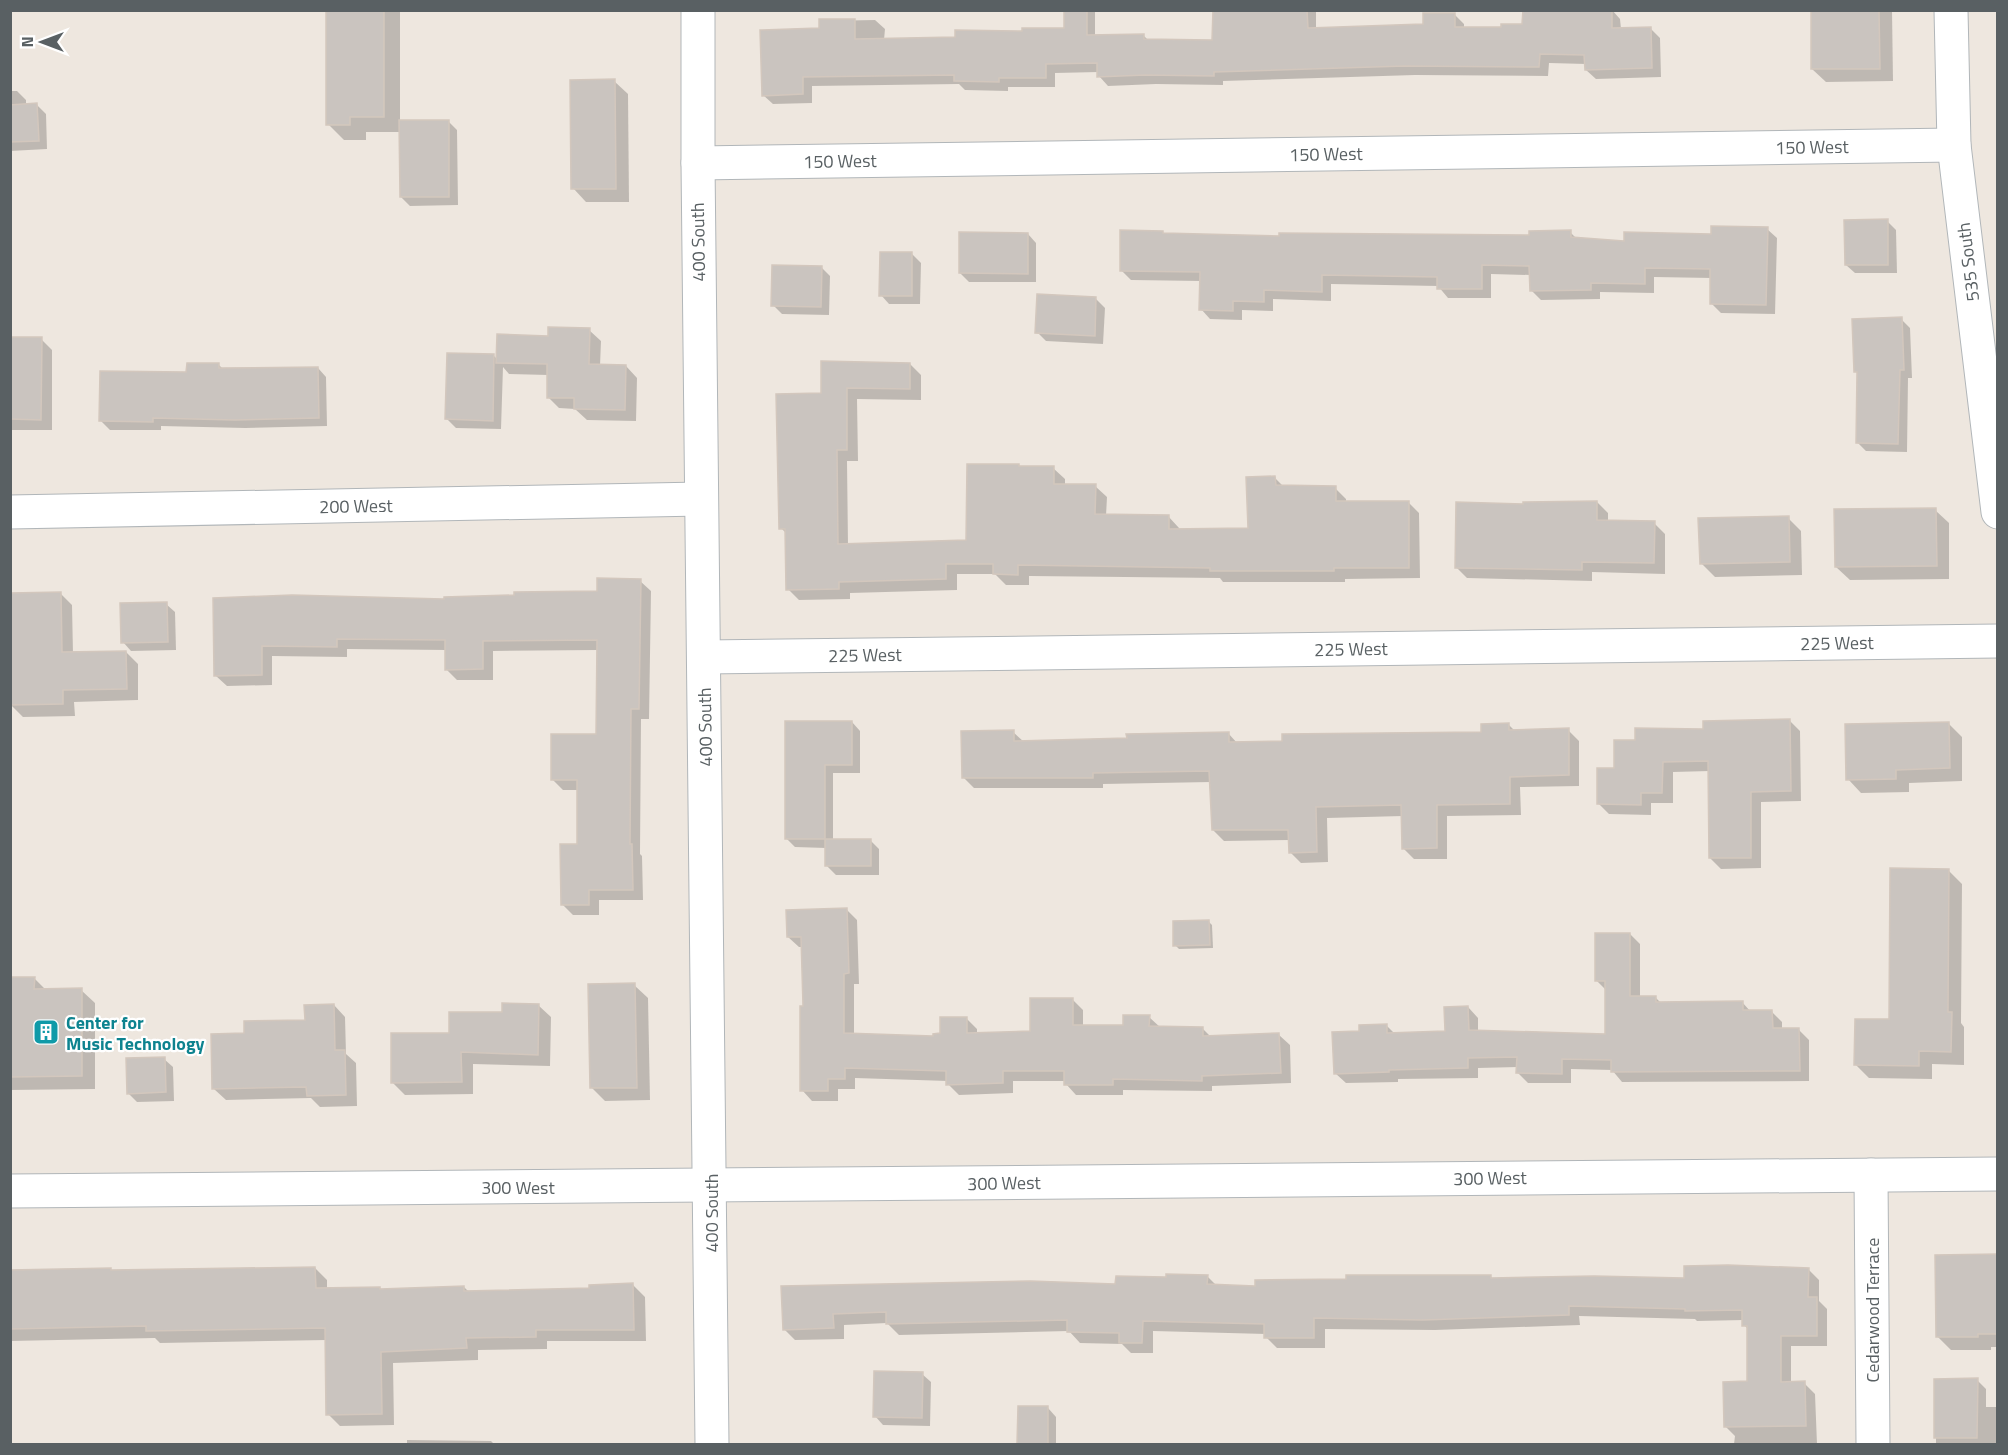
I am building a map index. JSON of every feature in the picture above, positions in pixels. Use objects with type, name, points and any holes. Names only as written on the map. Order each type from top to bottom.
[{"type":"street","name":"400 South","points":[[698,10],[712,1444]]},
{"type":"street","name":"535 South","points":[[1951,10],[1954,146],[1998,512]]},
{"type":"street","name":"150 West","points":[[698,163],[1954,146]]},
{"type":"street","name":"200 West","points":[[10,512],[701,499]]},
{"type":"street","name":"225 West","points":[[705,657],[1998,641]]},
{"type":"street","name":"300 West","points":[[10,1191],[1998,1174]]},
{"type":"street","name":"Cedarwood Terrace","points":[[1871,1175],[1873,1444]]},
{"type":"building","points":[[326,10],[384,10],[384,117],[350,117],[350,125],[326,125]]},
{"type":"building","points":[[1064,10],[1087,10],[1087,35],[1144,34],[1144,39],[1212,40],[1213,10],[1307,10],[1308,28],[1423,24],[1423,13],[1455,13],[1455,27],[1501,27],[1501,24],[1522,24],[1523,10],[1612,10],[1612,28],[1651,27],[1652,68],[1585,70],[1584,55],[1540,54],[1539,67],[1405,66],[1214,72],[1214,76],[1097,77],[1097,63],[1046,64],[1046,78],[999,78],[999,82],[954,81],[954,75],[803,77],[803,94],[762,96],[760,30],[819,28],[819,19],[855,19],[855,39],[955,37],[955,30],[1022,31],[1022,28],[1064,28]]},
{"type":"building","points":[[1811,10],[1879,10],[1880,69],[1811,69]]},
{"type":"building","points":[[615,79],[616,189],[571,189],[570,80]]},
{"type":"building","points":[[37,103],[39,141],[10,142],[10,105]]},
{"type":"building","points":[[399,120],[449,120],[449,197],[400,197]]},
{"type":"building","points":[[1888,219],[1888,265],[1845,265],[1844,220]]},
{"type":"building","points":[[1711,226],[1768,227],[1766,305],[1710,304],[1710,269],[1645,268],[1645,284],[1591,283],[1591,290],[1530,291],[1529,266],[1482,265],[1482,289],[1437,289],[1437,277],[1322,275],[1322,292],[1264,290],[1264,302],[1233,301],[1233,311],[1199,310],[1200,272],[1120,271],[1120,230],[1279,236],[1279,233],[1529,235],[1529,231],[1571,230],[1571,237],[1624,241],[1624,232],[1711,234]]},
{"type":"building","points":[[959,232],[1028,233],[1028,274],[959,273]]},
{"type":"building","points":[[880,252],[912,252],[912,296],[879,296]]},
{"type":"building","points":[[772,265],[822,266],[821,307],[771,306]]},
{"type":"building","points":[[1037,294],[1096,297],[1095,336],[1035,333]]},
{"type":"building","points":[[1902,317],[1904,370],[1900,370],[1898,444],[1856,443],[1857,372],[1854,372],[1852,319]]},
{"type":"building","points":[[548,327],[590,328],[589,364],[626,365],[625,410],[574,409],[574,398],[547,398],[547,364],[496,363],[497,334],[548,336]]},
{"type":"building","points":[[10,337],[42,337],[41,420],[10,419]]},
{"type":"building","points":[[447,353],[494,354],[493,421],[445,419]]},
{"type":"building","points":[[821,361],[910,363],[910,389],[847,388],[847,450],[837,450],[838,544],[966,540],[967,464],[1019,464],[1019,466],[1054,466],[1054,484],[1096,484],[1095,514],[1169,515],[1169,529],[1248,528],[1246,477],[1275,476],[1276,485],[1336,486],[1336,501],[1409,501],[1409,568],[1334,568],[1334,571],[1210,571],[1210,568],[1018,565],[1018,575],[993,574],[993,564],[946,564],[946,579],[839,582],[839,589],[786,590],[785,529],[779,529],[776,394],[821,393]]},
{"type":"building","points":[[187,363],[219,363],[219,368],[318,367],[319,418],[235,420],[153,418],[153,422],[99,421],[100,371],[186,372]]},
{"type":"building","points":[[1597,501],[1597,520],[1655,521],[1654,563],[1582,562],[1582,570],[1455,568],[1456,502],[1523,504],[1523,502]]},
{"type":"building","points":[[1936,508],[1937,566],[1835,567],[1834,509]]},
{"type":"building","points":[[1789,516],[1790,562],[1700,564],[1698,518]]},
{"type":"building","points":[[597,578],[641,579],[639,709],[631,709],[630,844],[632,844],[633,890],[589,890],[589,905],[561,905],[560,844],[577,844],[577,780],[551,780],[551,734],[596,734],[597,640],[483,641],[483,669],[445,670],[445,640],[337,639],[337,647],[262,646],[262,675],[214,676],[213,598],[292,595],[444,599],[444,597],[514,595],[514,592],[597,591]]},
{"type":"building","points":[[61,592],[62,652],[126,651],[127,689],[63,690],[63,704],[10,705],[10,593]]},
{"type":"building","points":[[167,602],[168,642],[121,643],[120,603]]},
{"type":"building","points":[[1790,719],[1791,791],[1751,792],[1751,858],[1709,858],[1708,761],[1663,762],[1662,793],[1641,793],[1641,805],[1597,804],[1597,768],[1614,768],[1614,740],[1635,740],[1635,728],[1703,729],[1703,721]]},
{"type":"building","points":[[785,721],[852,721],[852,765],[825,765],[825,839],[785,839]]},
{"type":"building","points":[[1949,722],[1950,768],[1896,770],[1896,779],[1846,780],[1845,724]]},
{"type":"building","points":[[1509,723],[1509,730],[1569,728],[1569,775],[1510,777],[1510,804],[1437,805],[1437,848],[1402,849],[1401,805],[1316,807],[1317,852],[1289,853],[1288,830],[1212,830],[1209,771],[1093,773],[1093,778],[962,778],[961,731],[1014,730],[1014,741],[1127,738],[1126,734],[1229,732],[1229,742],[1282,741],[1282,734],[1481,732],[1481,724]]},
{"type":"building","points":[[825,839],[871,839],[871,866],[825,866]]},
{"type":"building","points":[[1890,868],[1949,869],[1948,1012],[1952,1012],[1951,1052],[1919,1051],[1919,1066],[1854,1065],[1855,1019],[1889,1019]]},
{"type":"building","points":[[847,908],[849,973],[844,974],[844,1033],[933,1036],[933,1034],[940,1033],[940,1017],[967,1017],[967,1033],[1030,1031],[1030,998],[1073,998],[1073,1025],[1123,1025],[1123,1015],[1150,1015],[1149,1026],[1203,1027],[1203,1036],[1279,1033],[1281,1073],[1202,1076],[1202,1081],[1113,1079],[1113,1085],[1064,1085],[1064,1071],[1003,1071],[1003,1083],[946,1085],[946,1071],[845,1068],[845,1079],[828,1079],[828,1091],[800,1091],[800,1006],[803,1006],[801,937],[787,937],[786,910]]},
{"type":"building","points":[[1209,920],[1210,945],[1173,946],[1173,921]]},
{"type":"building","points":[[1595,933],[1630,933],[1630,996],[1656,996],[1656,1002],[1743,1001],[1743,1010],[1772,1010],[1773,1028],[1799,1028],[1800,1071],[1611,1072],[1611,1060],[1562,1059],[1562,1074],[1516,1073],[1517,1057],[1468,1058],[1468,1068],[1334,1074],[1332,1032],[1359,1031],[1359,1025],[1387,1024],[1387,1033],[1445,1031],[1444,1007],[1468,1006],[1469,1030],[1605,1034],[1605,981],[1595,981]]},
{"type":"building","name":"Center for Music Technology","points":[[10,977],[35,977],[34,989],[82,988],[82,1076],[10,1077]]},
{"type":"building","points":[[635,983],[637,1088],[590,1088],[588,984]]},
{"type":"building","points":[[502,1003],[539,1004],[538,1055],[461,1052],[462,1082],[391,1083],[391,1033],[449,1033],[449,1012],[502,1012]]},
{"type":"building","points":[[334,1004],[335,1050],[345,1050],[346,1095],[307,1096],[306,1087],[212,1089],[211,1034],[244,1033],[244,1021],[305,1020],[304,1005]]},
{"type":"building","points":[[165,1057],[166,1092],[127,1094],[126,1058]]},
{"type":"building","points":[[1998,1254],[1998,1334],[1978,1334],[1978,1337],[1936,1337],[1935,1255]]},
{"type":"building","points":[[1684,1266],[1809,1268],[1808,1297],[1817,1297],[1817,1336],[1781,1336],[1781,1382],[1805,1381],[1806,1426],[1724,1427],[1723,1382],[1747,1381],[1747,1326],[1742,1326],[1742,1310],[1685,1311],[1685,1309],[1569,1306],[1569,1315],[1423,1320],[1314,1318],[1314,1338],[1264,1338],[1264,1324],[1143,1321],[1142,1343],[1119,1343],[1119,1333],[1067,1332],[1067,1320],[886,1324],[886,1312],[833,1314],[834,1328],[783,1330],[781,1286],[1030,1281],[1115,1284],[1116,1276],[1166,1277],[1166,1274],[1208,1275],[1207,1284],[1255,1286],[1255,1280],[1346,1279],[1346,1275],[1684,1278]]},
{"type":"building","points":[[315,1267],[316,1288],[380,1287],[380,1289],[464,1286],[464,1291],[589,1288],[589,1285],[633,1283],[634,1330],[536,1330],[536,1337],[466,1338],[467,1348],[381,1352],[382,1414],[326,1415],[325,1328],[146,1331],[146,1326],[10,1329],[10,1270]]},
{"type":"building","points":[[874,1371],[923,1372],[922,1418],[873,1417]]},
{"type":"building","points":[[1978,1378],[1977,1438],[1934,1438],[1934,1379]]},
{"type":"building","points":[[1018,1406],[1048,1406],[1048,1444],[1017,1444]]},
{"type":"place","name":"Center for Music Technology","points":[[46,1032]]}]
